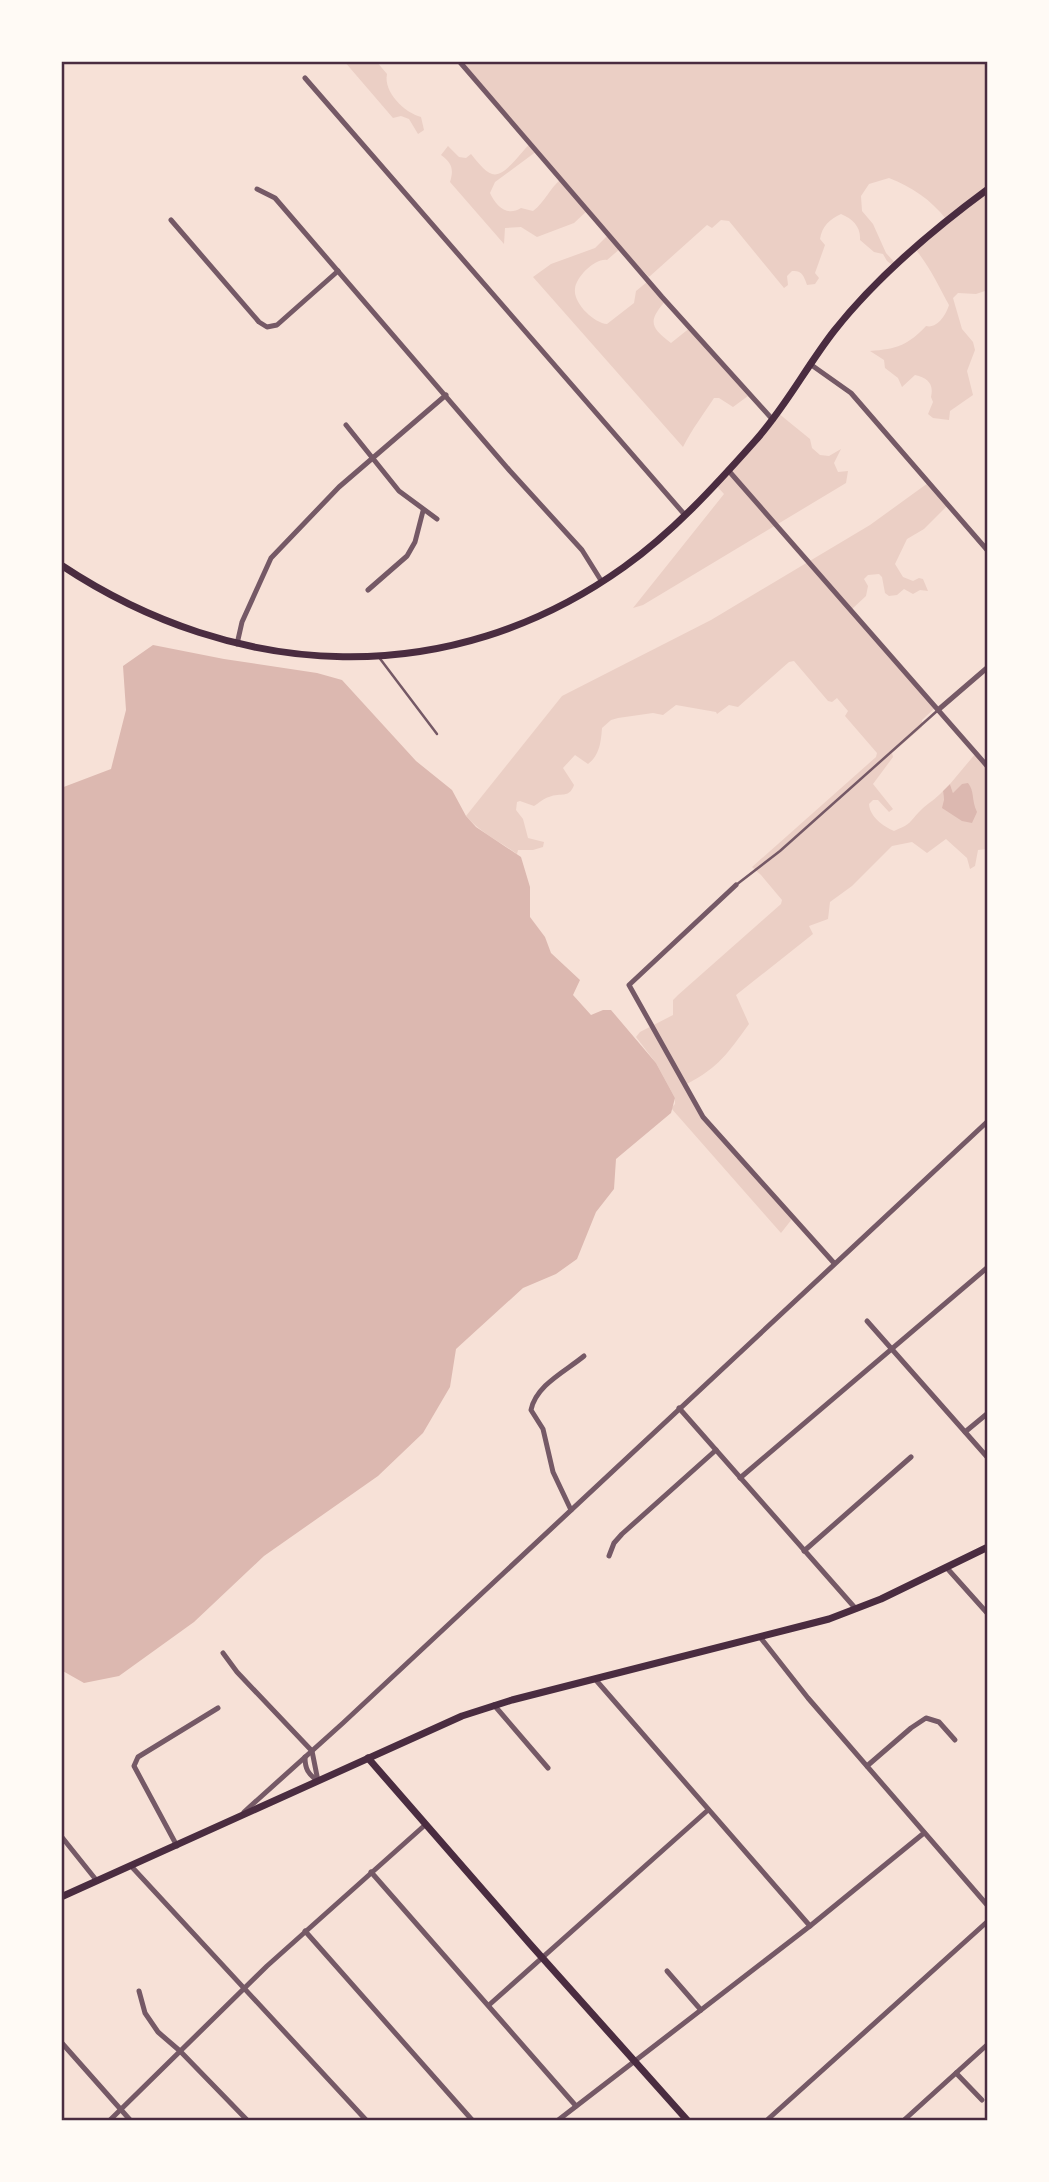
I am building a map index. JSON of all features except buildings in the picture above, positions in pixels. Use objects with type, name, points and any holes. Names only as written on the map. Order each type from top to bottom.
[{"type":"main road","points":[[61,565],[143,613],[184,629],[237,644],[309,656],[378,656],[430,650],[493,634],[548,612],[602,582],[650,547],[685,514],[773,420],[837,328],[906,257],[953,214],[988,189]]},
{"type":"main road","points":[[61,1897],[448,1722],[494,1705],[760,1637],[856,1609],[988,1546]]},
{"type":"main road","points":[[368,1758],[688,2121]]},
{"type":"street","points":[[458,61],[662,297],[773,420]]},
{"type":"street","points":[[305,79],[685,514]]},
{"type":"street","points":[[257,189],[275,198],[510,471],[582,550],[602,582]]},
{"type":"street","points":[[171,220],[259,322],[267,327],[277,325],[338,271]]},
{"type":"street","points":[[810,364],[851,393],[988,551]]},
{"type":"street","points":[[237,644],[242,622],[268,563],[323,503],[446,394]]},
{"type":"street","points":[[346,425],[399,491],[437,519]]},
{"type":"street","points":[[728,470],[988,767]]},
{"type":"street","points":[[368,590],[407,556],[415,542],[423,511]]},
{"type":"street","points":[[938,710],[988,667]]},
{"type":"street","points":[[736,885],[629,985],[703,1117],[834,1264]]},
{"type":"street","points":[[239,1817],[988,1121]]},
{"type":"street","points":[[740,1478],[988,1267]]},
{"type":"street","points":[[867,1321],[988,1458]]},
{"type":"street","points":[[571,1510],[549,1460],[543,1429],[531,1410],[532,1402],[545,1387],[584,1356]]},
{"type":"street","points":[[679,1408],[856,1609]]},
{"type":"street","points":[[965,1432],[988,1413]]},
{"type":"street","points":[[608,1556],[622,1534],[716,1450]]},
{"type":"street","points":[[804,1551],[911,1457]]},
{"type":"street","points":[[946,1567],[988,1614]]},
{"type":"street","points":[[760,1637],[808,1698],[988,1906]]},
{"type":"street","points":[[223,1653],[237,1672],[312,1751],[318,1781]]},
{"type":"street","points":[[596,1679],[810,1926]]},
{"type":"street","points":[[494,1705],[548,1768]]},
{"type":"street","points":[[177,1846],[134,1766],[138,1757],[218,1708]]},
{"type":"street","points":[[867,1766],[926,1718],[939,1722],[955,1740]]},
{"type":"street","points":[[305,1757],[308,1774],[318,1781]]},
{"type":"street","points":[[489,2005],[708,1810]]},
{"type":"street","points":[[108,2121],[305,1931],[425,1825]]},
{"type":"street","points":[[557,2121],[810,1926],[924,1833]]},
{"type":"street","points":[[61,1836],[97,1881]]},
{"type":"street","points":[[131,1866],[367,2121]]},
{"type":"street","points":[[371,1872],[576,2106]]},
{"type":"street","points":[[766,2121],[988,1921]]},
{"type":"street","points":[[305,1931],[473,2121]]},
{"type":"street","points":[[667,1971],[701,2010]]},
{"type":"street","points":[[139,1991],[150,2021],[158,2032],[248,2121]]},
{"type":"street","points":[[61,2042],[131,2121]]},
{"type":"street","points":[[903,2121],[988,2044]]},
{"type":"street","points":[[956,2073],[982,2101]]},
{"type":"lane","points":[[378,656],[437,734]]},
{"type":"lane","points":[[736,885],[780,851],[938,710]]},
{"type":"shaded area","points":[[344,61],[376,61],[387,74],[388,88],[396,101],[421,117],[424,130],[418,134],[409,119],[401,116],[393,118]]},
{"type":"shaded area","points":[[462,61],[988,61],[988,290],[976,294],[958,293],[953,298],[962,329],[973,342],[975,350],[967,371],[973,395],[950,411],[949,420],[933,418],[928,414],[933,402],[929,382],[915,375],[902,387],[898,378],[885,368],[884,360],[870,351],[888,349],[907,342],[926,326],[937,323],[949,305],[916,250],[946,219],[920,194],[889,178],[869,184],[861,196],[862,211],[873,224],[886,253],[897,265],[895,267],[883,254],[874,252],[860,240],[855,224],[841,214],[827,224],[821,234],[820,239],[825,245],[815,273],[819,278],[815,284],[807,285],[802,274],[792,271],[787,276],[788,285],[784,288],[729,221],[721,220],[712,228],[707,225],[649,277],[621,248],[607,260],[597,262],[582,274],[575,289],[577,300],[591,316],[607,324],[634,303],[636,291],[647,282],[667,299],[654,318],[658,332],[671,343],[691,327],[748,396],[733,407],[719,398],[714,398],[683,447],[533,277],[551,264],[595,248],[609,234],[588,210],[574,223],[537,237],[521,227],[505,228],[504,244],[450,182],[451,167],[441,155],[448,146],[459,157],[466,158],[471,154],[486,171],[497,174],[507,168],[531,143]],"holes":[[[537,151],[561,179],[533,211],[521,208],[507,211],[495,202],[490,193],[495,182]]]},
{"type":"shaded area","points":[[778,413],[810,439],[812,448],[820,455],[829,456],[841,449],[834,463],[838,472],[848,471],[846,483],[643,605],[633,608],[724,494],[715,484]]},
{"type":"shaded area","points":[[928,483],[947,506],[924,529],[907,539],[895,564],[903,577],[913,581],[923,579],[928,591],[920,590],[913,594],[904,589],[897,595],[889,596],[885,593],[879,574],[868,575],[864,579],[868,586],[866,596],[852,609],[937,706],[922,720],[922,727],[892,753],[893,757],[873,784],[893,809],[889,812],[878,800],[869,804],[874,817],[894,831],[910,822],[943,791],[944,800],[953,793],[950,784],[976,753],[988,765],[987,849],[978,850],[975,866],[970,869],[967,858],[946,839],[927,853],[912,842],[892,846],[852,886],[830,902],[828,919],[809,926],[813,934],[736,995],[749,1024],[722,1058],[707,1072],[687,1084],[703,1119],[792,1219],[781,1233],[671,1108],[675,1104],[675,1098],[656,1063],[636,1037],[640,1032],[673,1015],[673,1000],[781,904],[782,900],[752,867],[876,757],[877,753],[845,716],[848,711],[837,698],[832,702],[828,701],[794,661],[789,662],[738,707],[729,705],[717,714],[676,705],[663,715],[653,713],[611,720],[602,728],[599,748],[588,764],[575,755],[563,768],[574,785],[570,792],[547,798],[534,806],[517,802],[516,810],[523,819],[528,838],[544,842],[543,847],[518,850],[517,854],[466,816],[562,696],[711,620],[870,525]]},
{"type":"shaded area","points":[[153,645],[317,673],[342,680],[416,761],[452,790],[466,816],[476,827],[521,857],[530,887],[530,917],[545,937],[551,953],[580,980],[573,995],[591,1015],[611,1010],[656,1063],[675,1098],[671,1113],[616,1159],[614,1189],[596,1212],[577,1259],[556,1274],[523,1288],[456,1349],[450,1387],[423,1433],[378,1476],[264,1556],[194,1622],[119,1676],[84,1683],[61,1670],[61,788],[111,769],[126,710],[123,666]]},
{"type":"shaded area","points":[[968,783],[977,812],[972,823],[962,821],[942,808],[943,791],[950,784],[953,793],[962,784]]}]
